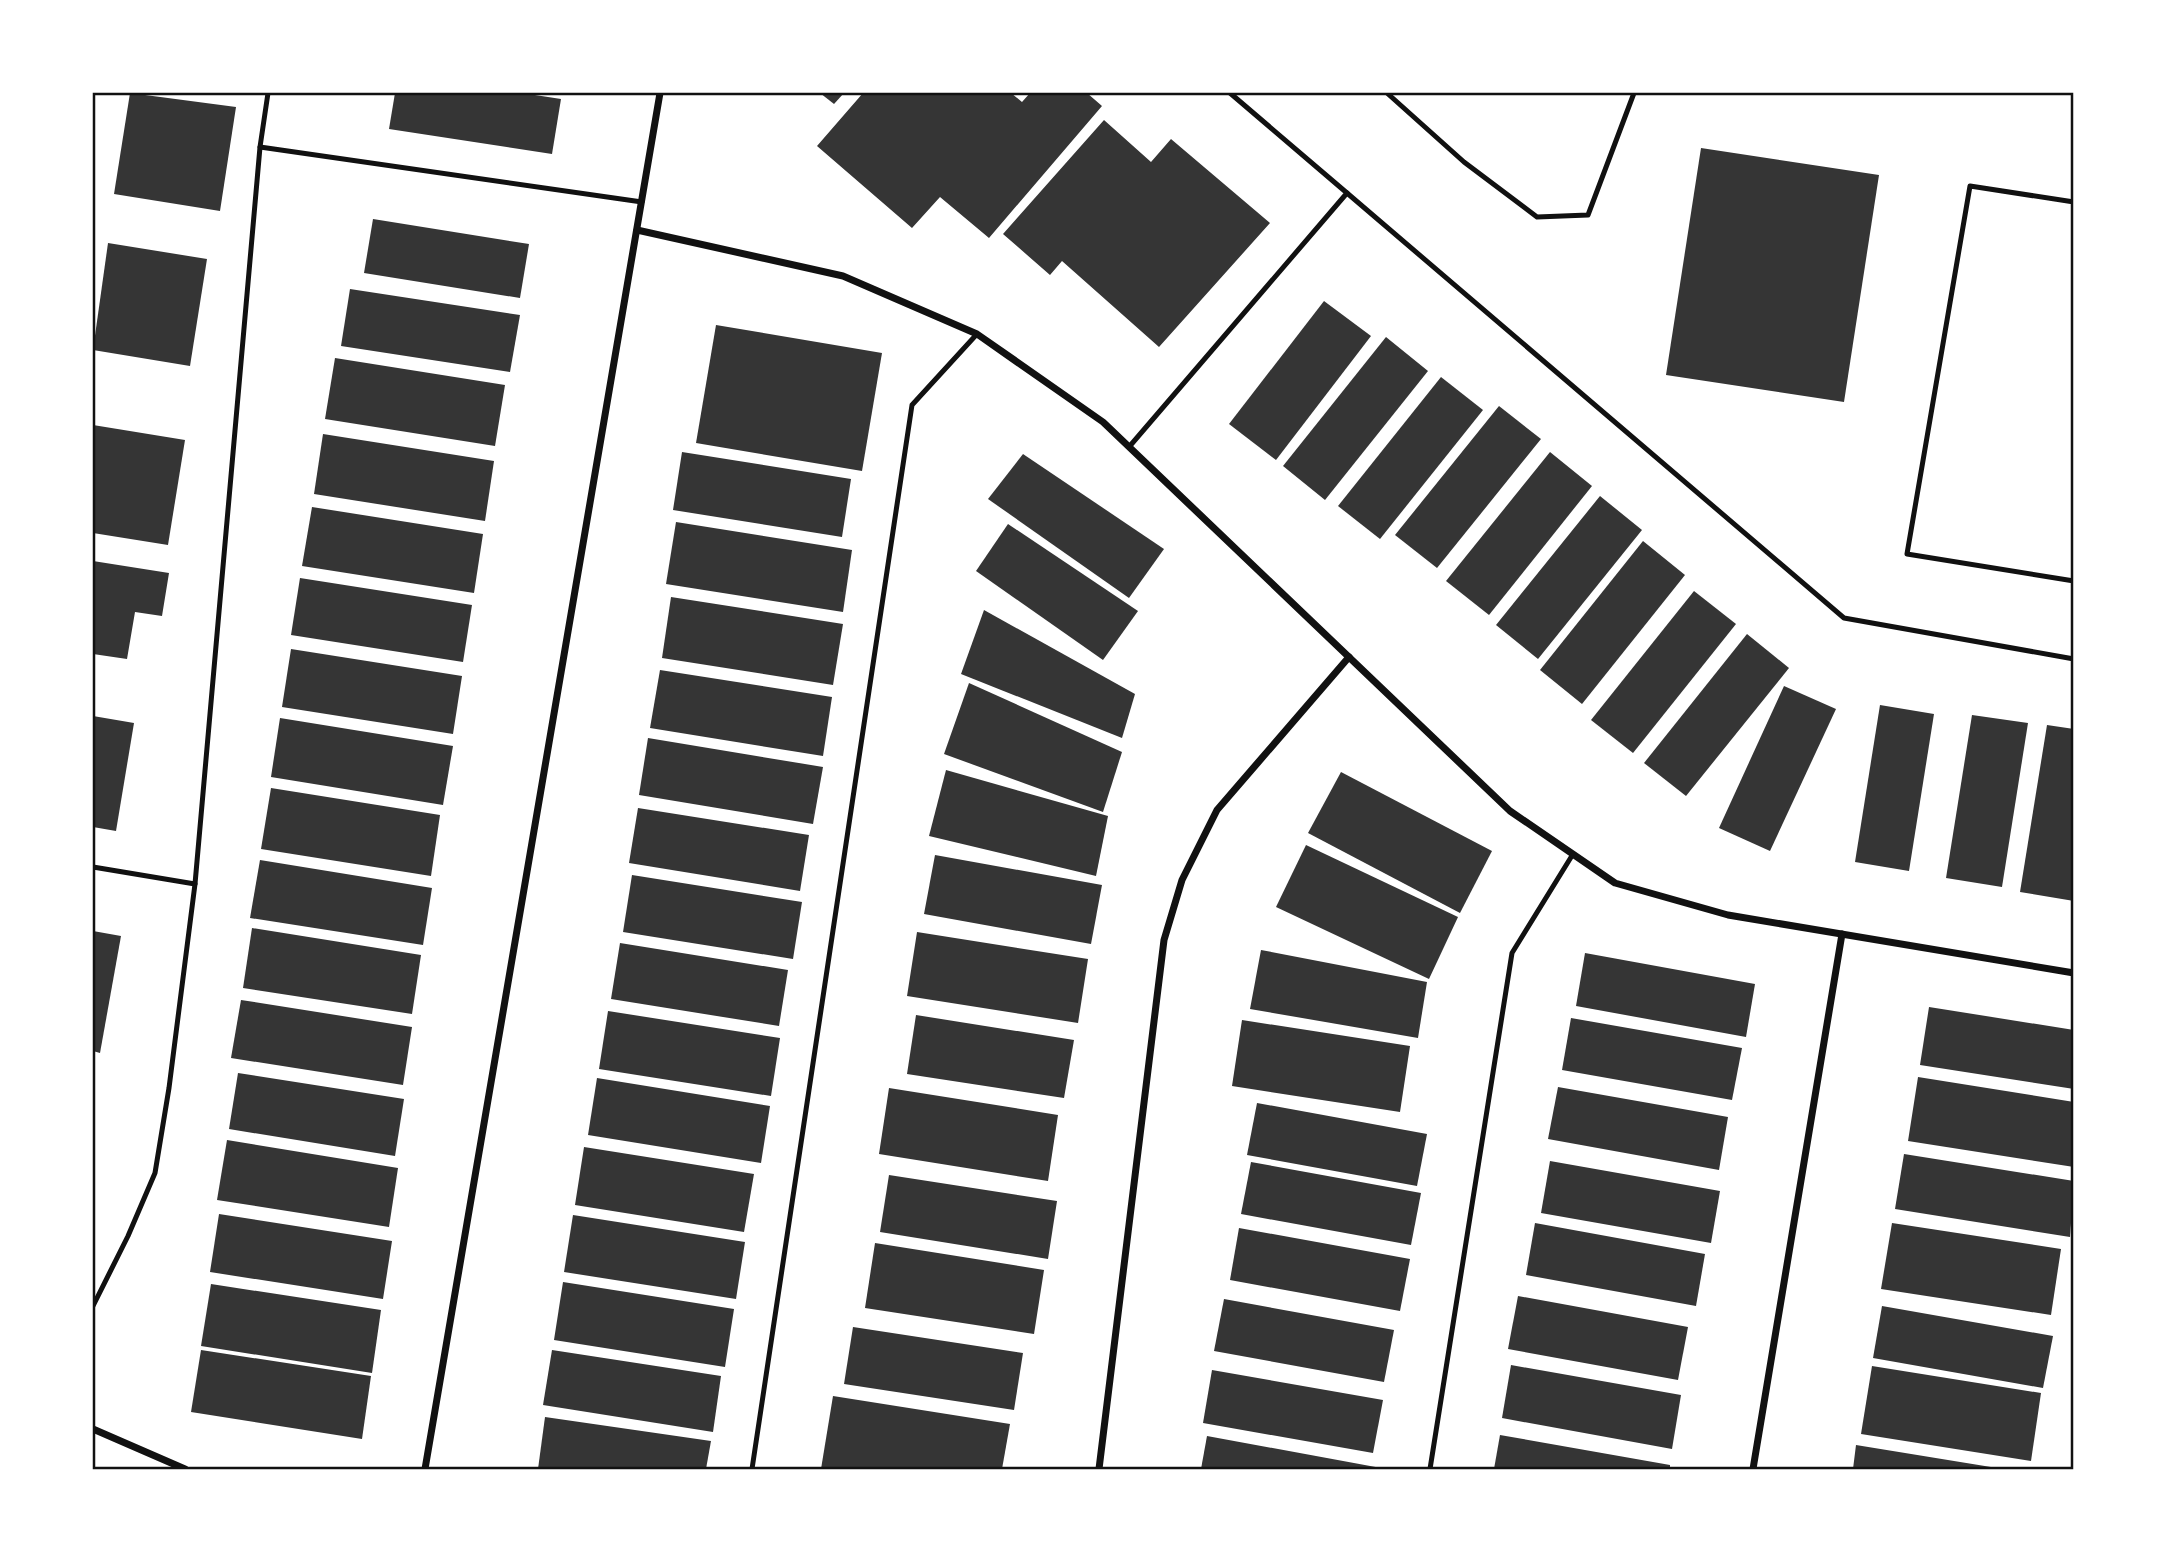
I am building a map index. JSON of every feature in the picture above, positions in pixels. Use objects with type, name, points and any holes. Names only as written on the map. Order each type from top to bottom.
[{"type":"street","points":[[425,1469],[660,93]]},
{"type":"street","points":[[637,230],[843,276],[977,334],[1103,422],[1510,811],[1615,883],[1728,915],[2074,973]]},
{"type":"street","points":[[1099,1469],[1164,940],[1182,880],[1217,810],[1349,657]]},
{"type":"street","points":[[1754,1469],[1842,934]]},
{"type":"street","points":[[93,1429],[185,1469]]},
{"type":"lane","points":[[93,1306],[128,1236],[155,1173],[195,884],[260,147],[268,93]]},
{"type":"lane","points":[[1230,93],[1844,618],[2074,659]]},
{"type":"lane","points":[[1387,93],[1464,162],[1537,217],[1588,215],[1634,93]]},
{"type":"lane","points":[[260,147],[642,202]]},
{"type":"lane","points":[[2074,202],[1970,186],[1907,554],[2074,581]]},
{"type":"lane","points":[[1129,447],[1347,193]]},
{"type":"lane","points":[[752,1469],[912,405],[977,334]]},
{"type":"lane","points":[[1430,1469],[1512,953],[1573,854]]},
{"type":"lane","points":[[93,867],[195,884]]},
{"type":"building","points":[[130,93],[236,107],[220,211],[114,194]]},
{"type":"building","points":[[395,93],[522,93],[561,99],[552,154],[389,129]]},
{"type":"building","points":[[820,93],[844,93],[834,104]]},
{"type":"building","points":[[863,93],[1011,93],[1022,102],[1030,93],[1087,93],[1102,106],[989,238],[940,197],[912,228],[817,146]]},
{"type":"building","points":[[1104,120],[1151,162],[1171,139],[1270,223],[1159,347],[1062,261],[1050,275],[1003,234]]},
{"type":"building","points":[[1701,148],[1879,175],[1844,402],[1666,375]]},
{"type":"building","points":[[373,219],[529,244],[520,298],[364,273]]},
{"type":"building","points":[[108,243],[207,259],[190,366],[93,350]]},
{"type":"building","points":[[350,289],[520,315],[510,372],[341,346]]},
{"type":"building","points":[[1324,301],[1371,336],[1276,460],[1229,424]]},
{"type":"building","points":[[716,325],[882,353],[862,471],[696,443]]},
{"type":"building","points":[[1386,337],[1428,371],[1325,500],[1283,466]]},
{"type":"building","points":[[335,358],[505,385],[495,446],[325,419]]},
{"type":"building","points":[[1441,377],[1483,410],[1380,539],[1338,506]]},
{"type":"building","points":[[1499,406],[1541,439],[1437,568],[1395,535]]},
{"type":"building","points":[[93,425],[185,440],[168,545],[93,533]]},
{"type":"building","points":[[323,434],[494,461],[485,521],[314,494]]},
{"type":"building","points":[[682,452],[851,479],[842,537],[673,510]]},
{"type":"building","points":[[1550,452],[1592,486],[1489,615],[1446,581]]},
{"type":"building","points":[[1023,454],[1164,549],[1129,598],[988,499]]},
{"type":"building","points":[[1600,496],[1642,530],[1538,659],[1496,625]]},
{"type":"building","points":[[312,507],[483,534],[474,593],[302,566]]},
{"type":"building","points":[[676,522],[852,550],[843,612],[666,584]]},
{"type":"building","points":[[1008,524],[1138,611],[1103,660],[976,571]]},
{"type":"building","points":[[1643,541],[1685,575],[1582,704],[1540,670]]},
{"type":"building","points":[[93,561],[169,573],[162,616],[135,612],[127,659],[93,654]]},
{"type":"building","points":[[300,578],[472,605],[463,662],[291,635]]},
{"type":"building","points":[[1694,591],[1736,624],[1633,753],[1591,720]]},
{"type":"building","points":[[671,597],[843,624],[833,685],[662,658]]},
{"type":"building","points":[[984,610],[1135,694],[1122,738],[961,674]]},
{"type":"building","points":[[1747,634],[1789,668],[1686,796],[1644,763]]},
{"type":"building","points":[[291,649],[462,676],[453,734],[282,707]]},
{"type":"building","points":[[660,670],[832,697],[823,756],[650,728]]},
{"type":"building","points":[[969,683],[1122,752],[1103,812],[944,754]]},
{"type":"building","points":[[1784,686],[1836,709],[1770,851],[1719,828]]},
{"type":"building","points":[[1880,705],[1934,714],[1909,871],[1855,862]]},
{"type":"building","points":[[1972,715],[2028,723],[2002,887],[1946,878]]},
{"type":"building","points":[[93,716],[134,723],[116,831],[93,827]]},
{"type":"building","points":[[280,718],[453,746],[443,805],[271,777]]},
{"type":"building","points":[[2047,725],[2074,729],[2074,901],[2020,892]]},
{"type":"building","points":[[648,738],[823,767],[813,824],[639,795]]},
{"type":"building","points":[[946,770],[1108,816],[1096,876],[929,836]]},
{"type":"building","points":[[1341,772],[1492,851],[1460,913],[1308,833]]},
{"type":"building","points":[[271,788],[440,815],[431,876],[261,849]]},
{"type":"building","points":[[638,808],[809,835],[800,891],[629,863]]},
{"type":"building","points":[[1306,845],[1458,917],[1429,979],[1276,907]]},
{"type":"building","points":[[935,855],[1102,885],[1091,944],[924,914]]},
{"type":"building","points":[[260,860],[432,888],[423,945],[250,918]]},
{"type":"building","points":[[632,875],[802,902],[793,959],[623,932]]},
{"type":"building","points":[[252,928],[421,955],[412,1014],[243,988]]},
{"type":"building","points":[[93,931],[121,936],[100,1053],[93,1051]]},
{"type":"building","points":[[917,932],[1088,959],[1078,1023],[907,996]]},
{"type":"building","points":[[620,943],[788,970],[779,1026],[611,999]]},
{"type":"building","points":[[1261,950],[1427,982],[1418,1038],[1250,1009]]},
{"type":"building","points":[[1585,953],[1755,984],[1746,1037],[1576,1006]]},
{"type":"building","points":[[241,1000],[412,1027],[403,1085],[231,1058]]},
{"type":"building","points":[[1929,1007],[2074,1030],[2074,1089],[1920,1065]]},
{"type":"building","points":[[608,1011],[780,1038],[771,1096],[599,1069]]},
{"type":"building","points":[[916,1015],[1074,1040],[1064,1098],[907,1074]]},
{"type":"building","points":[[1571,1018],[1742,1048],[1732,1100],[1562,1070]]},
{"type":"building","points":[[1242,1020],[1410,1046],[1400,1112],[1232,1086]]},
{"type":"building","points":[[238,1073],[404,1099],[395,1156],[229,1129]]},
{"type":"building","points":[[1918,1077],[2074,1102],[2074,1167],[1908,1141]]},
{"type":"building","points":[[597,1078],[770,1106],[761,1163],[588,1135]]},
{"type":"building","points":[[1558,1087],[1728,1117],[1719,1170],[1548,1139]]},
{"type":"building","points":[[889,1088],[1058,1115],[1048,1181],[879,1154]]},
{"type":"building","points":[[1257,1103],[1427,1134],[1417,1186],[1247,1155]]},
{"type":"building","points":[[227,1140],[398,1168],[389,1227],[217,1200]]},
{"type":"building","points":[[584,1147],[754,1174],[744,1232],[575,1205]]},
{"type":"building","points":[[1904,1154],[2074,1181],[2070,1237],[1895,1209]]},
{"type":"building","points":[[1550,1161],[1720,1191],[1711,1243],[1541,1213]]},
{"type":"building","points":[[1251,1162],[1421,1193],[1411,1245],[1241,1214]]},
{"type":"building","points":[[889,1175],[1057,1201],[1048,1259],[880,1232]]},
{"type":"building","points":[[219,1214],[392,1241],[383,1299],[210,1272]]},
{"type":"building","points":[[573,1215],[745,1242],[736,1299],[564,1272]]},
{"type":"building","points":[[1535,1223],[1705,1254],[1696,1306],[1526,1275]]},
{"type":"building","points":[[1892,1223],[2061,1249],[2051,1315],[1881,1289]]},
{"type":"building","points":[[1239,1228],[1410,1259],[1400,1311],[1230,1280]]},
{"type":"building","points":[[875,1243],[1044,1270],[1034,1334],[865,1308]]},
{"type":"building","points":[[563,1282],[734,1309],[725,1367],[554,1340]]},
{"type":"building","points":[[211,1284],[381,1310],[372,1373],[201,1346]]},
{"type":"building","points":[[1518,1296],[1688,1327],[1678,1380],[1508,1349]]},
{"type":"building","points":[[1224,1299],[1394,1330],[1384,1382],[1214,1351]]},
{"type":"building","points":[[1882,1306],[2053,1336],[2043,1388],[1873,1358]]},
{"type":"building","points":[[853,1327],[1023,1353],[1014,1410],[844,1384]]},
{"type":"building","points":[[201,1350],[371,1376],[362,1439],[191,1412]]},
{"type":"building","points":[[552,1350],[721,1376],[713,1432],[543,1405]]},
{"type":"building","points":[[1511,1365],[1681,1395],[1672,1449],[1502,1418]]},
{"type":"building","points":[[1872,1366],[2041,1393],[2031,1461],[1861,1434]]},
{"type":"building","points":[[1212,1370],[1383,1400],[1373,1453],[1203,1423]]},
{"type":"building","points":[[833,1396],[1010,1424],[1002,1469],[821,1469]]},
{"type":"building","points":[[545,1417],[711,1441],[706,1469],[538,1469]]},
{"type":"building","points":[[1500,1435],[1670,1465],[1670,1469],[1494,1469]]},
{"type":"building","points":[[1207,1436],[1381,1468],[1381,1469],[1201,1469]]},
{"type":"building","points":[[1856,1445],[1997,1468],[1997,1469],[1853,1469]]}]
